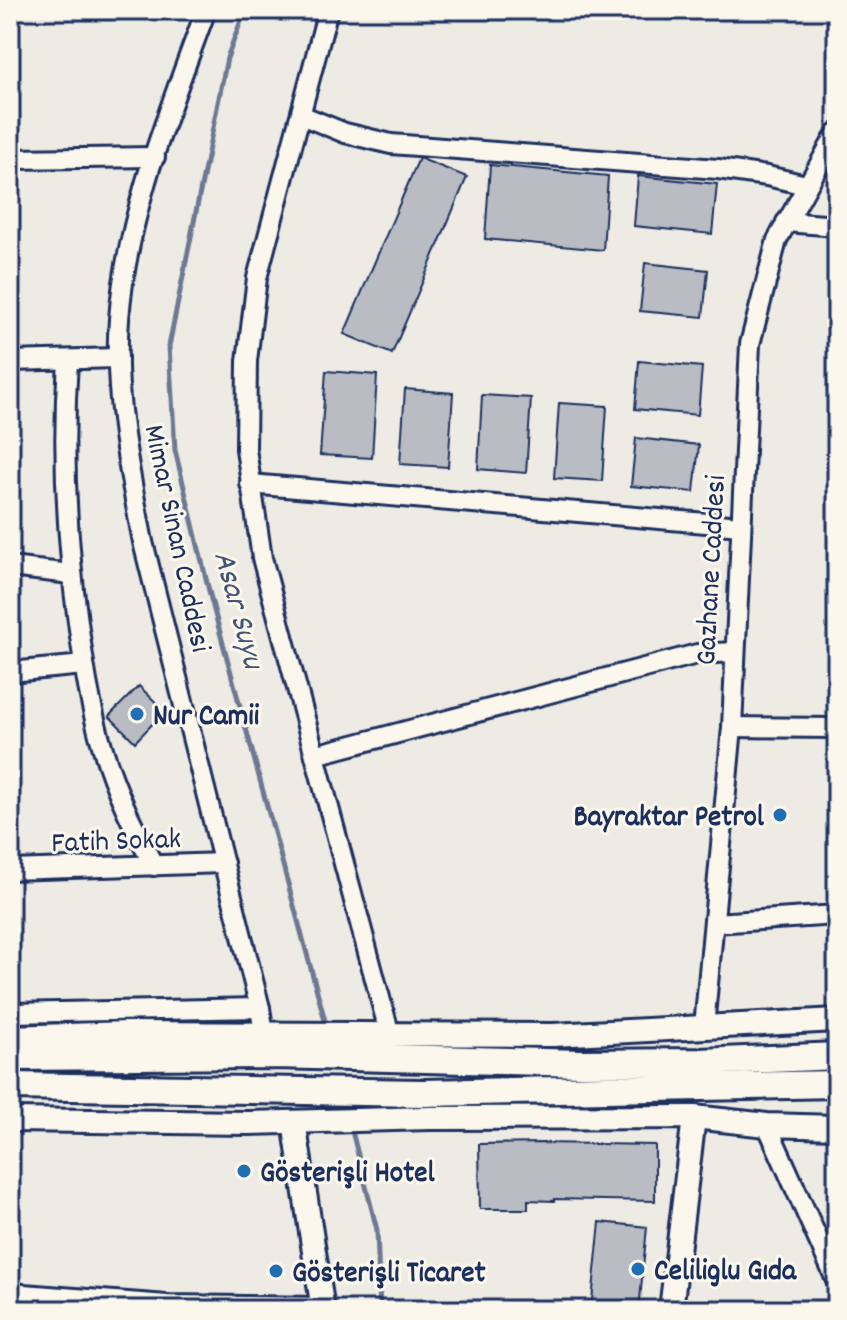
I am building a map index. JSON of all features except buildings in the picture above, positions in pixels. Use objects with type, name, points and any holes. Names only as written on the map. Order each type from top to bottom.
[{"type":"highway","points":[[10,1057],[272,1041],[416,1057],[596,1063],[837,1056]]},
{"type":"highway","points":[[10,1086],[284,1090],[427,1106],[837,1084]]},
{"type":"main road","points":[[10,1037],[127,1033],[272,1041],[382,1035],[553,1035],[837,1020]]},
{"type":"main road","points":[[10,1120],[294,1122],[427,1106],[694,1117],[767,1125],[837,1127]]},
{"type":"main road","points":[[671,1310],[694,1117]]},
{"type":"main road","points":[[294,1122],[323,1308]]},
{"type":"street","name":"Mimar Sinan Caddesi","points":[[206,10],[155,157],[125,269],[118,358],[130,475],[143,542],[260,1008],[272,1041]]},
{"type":"street","points":[[328,10],[257,278],[245,407],[250,484],[262,558],[315,755],[382,1035]]},
{"type":"street","points":[[301,115],[345,133],[391,144],[718,169],[806,185]]},
{"type":"street","name":"Gazhane Caddesi","points":[[704,1027],[732,727],[750,344],[777,240],[837,133]]},
{"type":"street","points":[[10,159],[155,157]]},
{"type":"street","points":[[786,222],[837,226]]},
{"type":"street","points":[[10,361],[118,358]]},
{"type":"street","points":[[68,360],[64,474],[71,574],[84,665],[103,749],[131,821],[154,866]]},
{"type":"street","points":[[250,484],[741,526]]},
{"type":"street","points":[[10,567],[71,574]]},
{"type":"street","points":[[315,755],[697,654],[735,652]]},
{"type":"street","points":[[10,672],[84,665]]},
{"type":"street","points":[[732,727],[837,728]]},
{"type":"street","name":"Fatih Sokak","points":[[10,870],[224,863]]},
{"type":"street","points":[[714,923],[837,915]]},
{"type":"street","points":[[10,1013],[260,1008]]},
{"type":"street","points":[[767,1125],[837,1282]]},
{"type":"street","points":[[10,1293],[167,1307],[323,1308]]},
{"type":"waterway","name":"Asar Suyu","points":[[245,10],[227,58],[169,346],[175,450],[211,599],[327,1028]]},
{"type":"waterway","name":"Asar Suyu","points":[[351,1127],[377,1230],[380,1310]]},
{"type":"place","name":"Nur Camii","points":[[137,714]]},
{"type":"place","name":"Bayraktar Petrol","points":[[780,815]]},
{"type":"place","name":"Gösterişli Hotel","points":[[244,1171]]},
{"type":"place","name":"Celiliglu Gıda","points":[[638,1269]]},
{"type":"place","name":"Gösterişli Ticaret","points":[[276,1271]]}]
